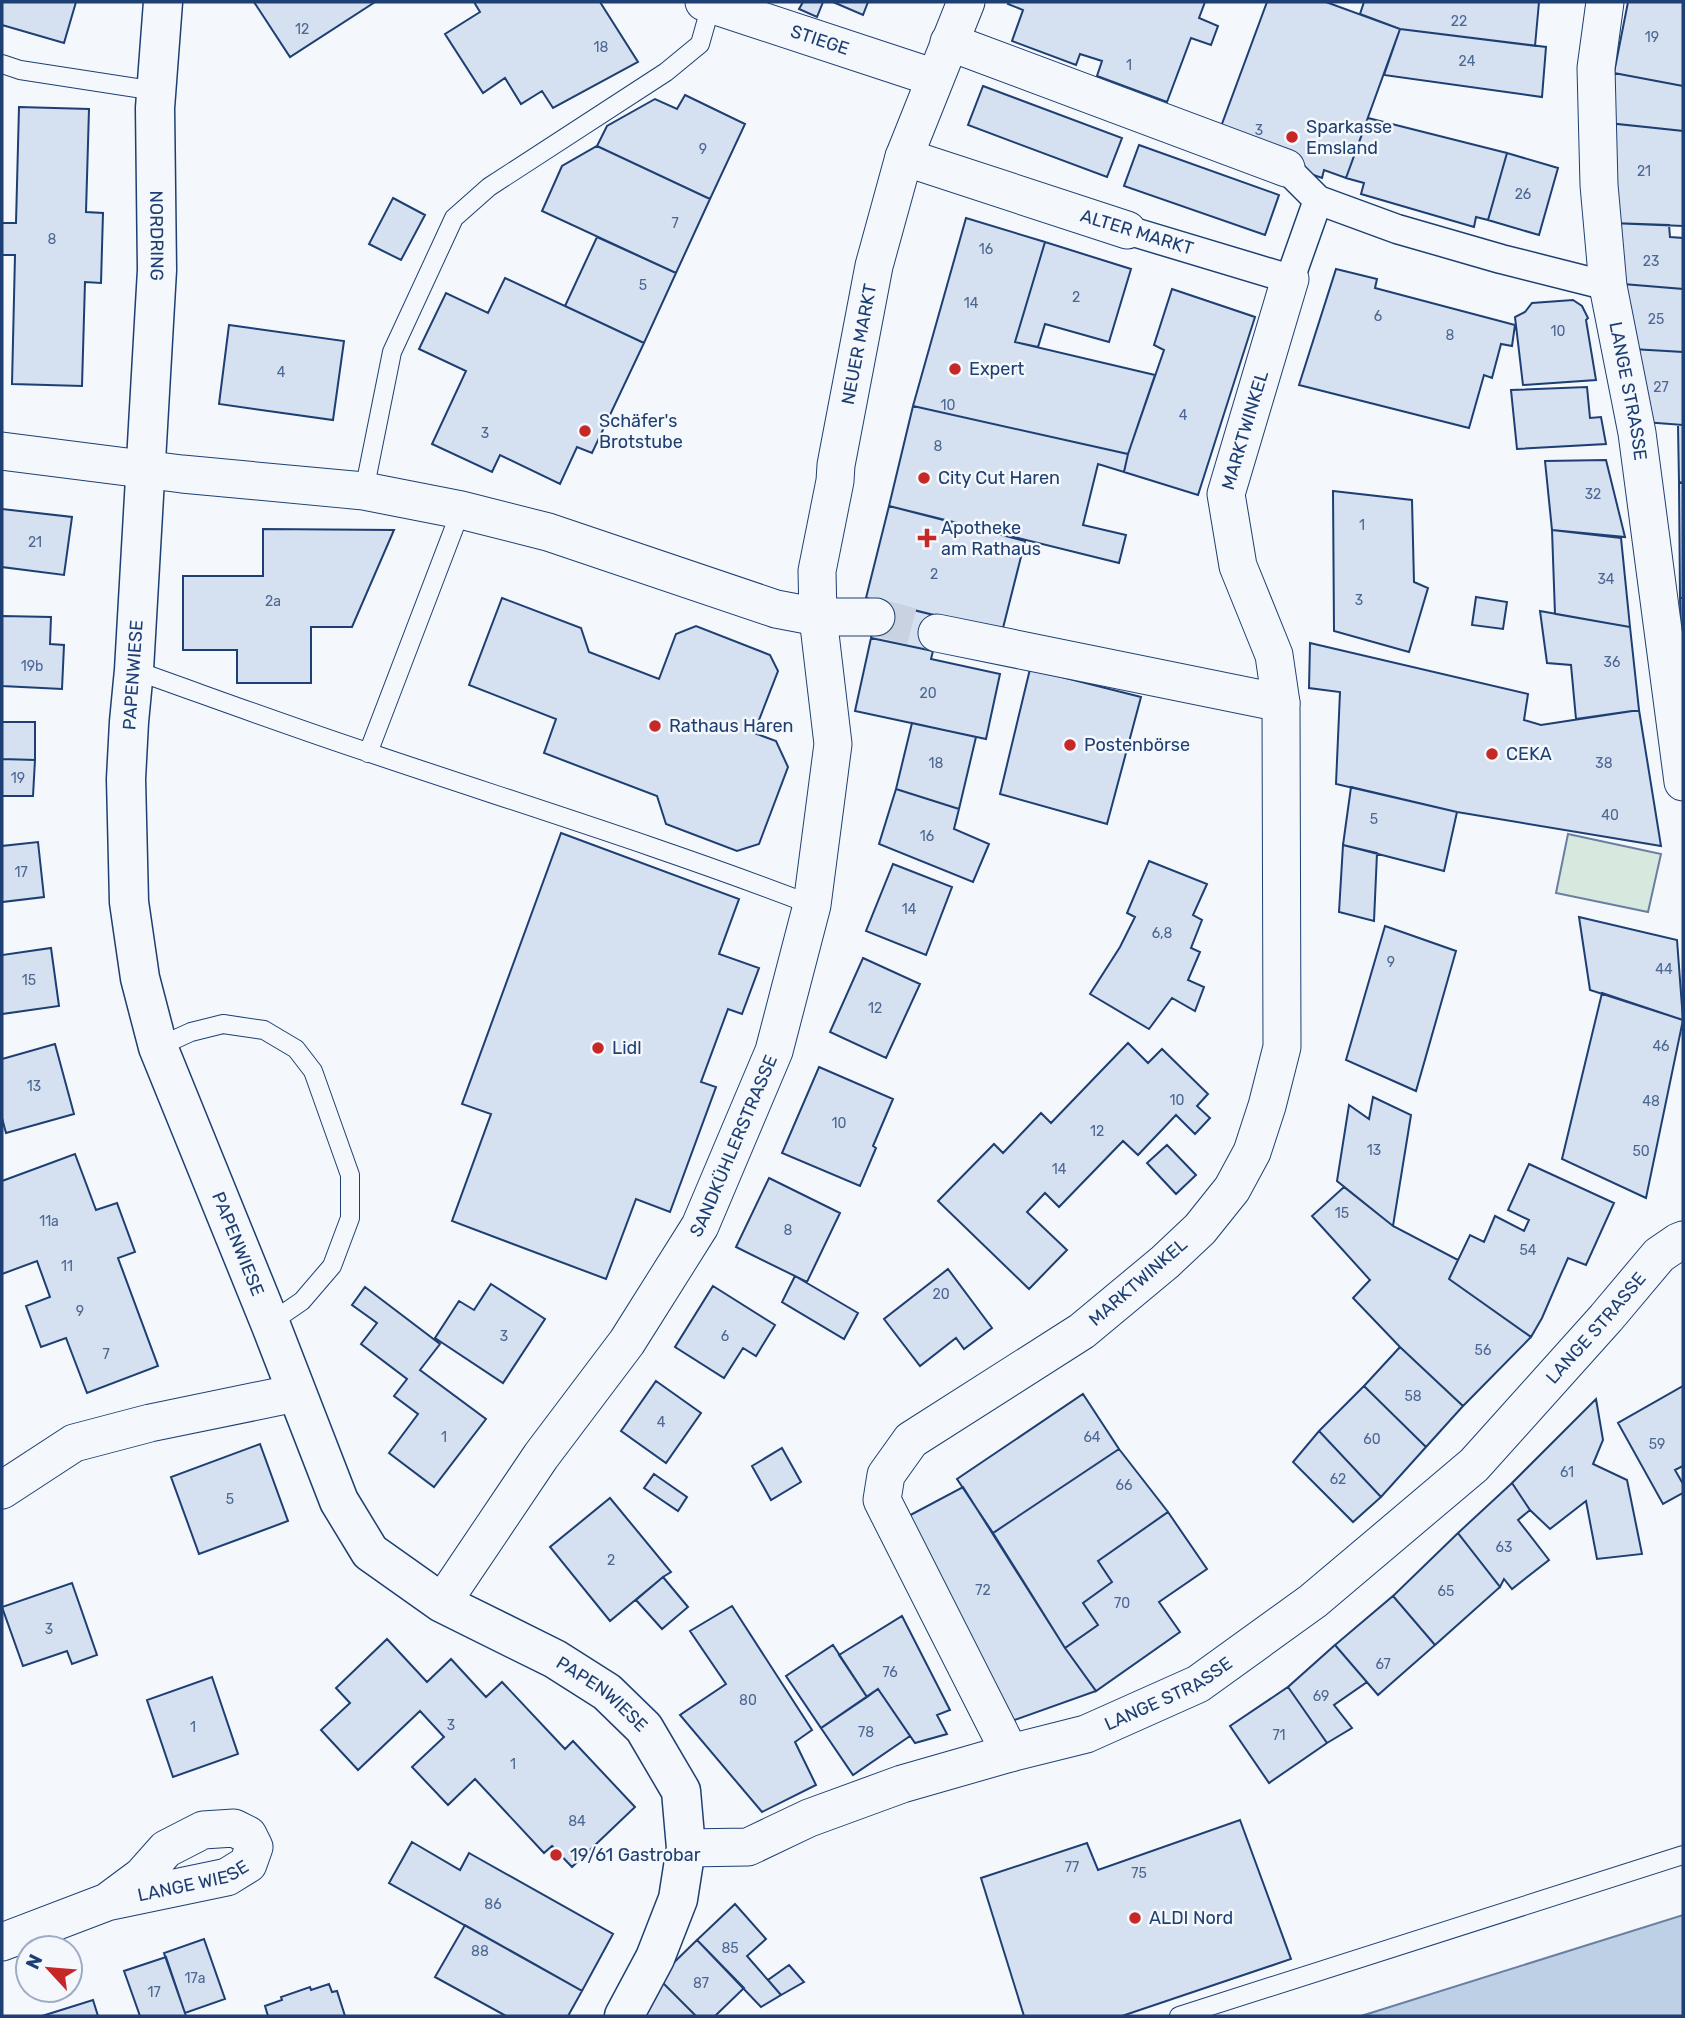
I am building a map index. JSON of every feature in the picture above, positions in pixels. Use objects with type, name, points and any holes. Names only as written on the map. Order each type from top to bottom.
[{"type":"street","name":"NORDRING","points":[[145,469],[157,270],[155,108],[163,2]]},
{"type":"street","name":"NEUER MARKT","points":[[818,617],[817,571],[874,266],[904,157],[966,2]]},
{"type":"street","name":"LANGE STRASSE","points":[[1605,2],[1596,68],[1599,185],[1608,286],[1637,432],[1683,780]]},
{"type":"street","name":"STIEGE","points":[[708,3],[935,78]]},
{"type":"street","points":[[949,42],[1286,168],[1318,200],[1423,236],[1608,286]]},
{"type":"street","name":"ALTER MARKT","points":[[904,157],[1127,230],[1290,279]]},
{"type":"street","points":[[1290,279],[1318,200]]},
{"type":"street","name":"MARKTWINKEL","points":[[1010,1753],[882,1500],[886,1475],[911,1440],[1082,1331],[1164,1262],[1199,1229],[1232,1189],[1252,1152],[1282,1046],[1280,703],[1274,655],[1238,566],[1226,494],[1290,279]]},
{"type":"street","points":[[2,451],[145,469],[364,491],[461,510],[548,532],[776,609],[818,617],[876,617]]},
{"type":"street","name":"PAPENWIESE","points":[[145,469],[126,779],[129,902],[140,978],[158,1047],[339,1501],[370,1552],[442,1603],[555,1659],[607,1692],[644,1728],[681,1791],[686,1848]]},
{"type":"street","name":"SANDKÜHLERSTRASSE","points":[[442,1603],[541,1457],[627,1342],[700,1226],[774,1051],[812,905],[833,744],[818,617]]},
{"type":"street","points":[[937,633],[1280,703]]},
{"type":"street","name":"LANGE STRASSE","points":[[686,1848],[748,1847],[809,1818],[902,1784],[1086,1734],[1198,1684],[1313,1601],[1474,1465],[1660,1255],[1683,1240]]},
{"type":"street","points":[[2,1490],[74,1443],[150,1423],[296,1393]]},
{"type":"street","points":[[624,2016],[655,1958],[678,1899],[686,1848]]},
{"type":"street","points":[[2,1942],[107,1902]]},
{"type":"lane","points":[[364,491],[392,352],[454,218],[489,187],[666,72],[700,44],[708,3]]},
{"type":"lane","points":[[2,64],[20,70],[156,91]]},
{"type":"lane","points":[[368,753],[461,510]]},
{"type":"lane","points":[[134,670],[368,753],[706,865],[812,905]]},
{"type":"lane","points":[[158,1047],[191,1032],[223,1024],[264,1030],[296,1049],[313,1071],[350,1175],[350,1218],[332,1266],[302,1301],[270,1324]]},
{"type":"lane","points":[[1179,2016],[1683,1855]]},
{"type":"shaded area","points":[[1568,834],[1661,854],[1648,912],[1556,893]]},
{"type":"water","points":[[1683,1915],[1683,2016],[1361,2016]]},
{"type":"building","points":[[2,2],[76,2],[64,43],[2,25]]},
{"type":"building","points":[[254,2],[375,2],[290,57]]},
{"type":"building","points":[[474,2],[600,2],[638,62],[553,108],[542,91],[521,104],[505,78],[483,93],[445,34],[480,12]]},
{"type":"building","points":[[803,2],[823,2],[817,17],[799,9]]},
{"type":"building","points":[[833,2],[868,2],[863,15]]},
{"type":"building","points":[[1205,2],[1199,18],[1218,26],[1211,45],[1191,38],[1167,102],[1097,76],[1102,61],[1080,54],[1076,65],[1012,41],[1023,10],[1008,4]]},
{"type":"building","points":[[1267,2],[1326,2],[1400,29],[1346,178],[1324,170],[1322,178],[1291,167],[1219,132]]},
{"type":"building","points":[[1364,2],[1539,2],[1535,46],[1400,29],[1360,14]]},
{"type":"building","points":[[1628,2],[1683,2],[1683,86],[1614,73]]},
{"type":"building","points":[[1400,29],[1546,47],[1542,97],[1384,75]]},
{"type":"building","points":[[1614,73],[1683,86],[1683,131],[1608,123]]},
{"type":"building","points":[[983,86],[1122,138],[1107,177],[968,125]]},
{"type":"building","points":[[685,95],[745,124],[710,199],[597,146],[607,126],[655,99],[677,109]]},
{"type":"building","points":[[19,107],[89,109],[86,212],[103,213],[101,283],[85,282],[82,386],[12,384],[15,255],[2,255],[2,223],[16,223]]},
{"type":"building","points":[[1368,118],[1507,153],[1488,220],[1476,217],[1474,227],[1361,194],[1364,183],[1346,178]]},
{"type":"building","points":[[1599,122],[1683,131],[1683,226],[1611,223]]},
{"type":"building","points":[[1139,145],[1279,195],[1265,235],[1124,186]]},
{"type":"building","points":[[597,146],[710,199],[676,273],[542,211],[562,166]]},
{"type":"building","points":[[1507,153],[1558,168],[1539,235],[1488,220]]},
{"type":"building","points":[[393,198],[425,215],[401,260],[369,244]]},
{"type":"building","points":[[966,218],[1045,242],[1015,342],[1155,375],[1128,454],[913,406]]},
{"type":"building","points":[[1611,223],[1669,225],[1670,237],[1683,238],[1683,289],[1623,284]]},
{"type":"building","points":[[597,237],[676,273],[644,343],[565,306]]},
{"type":"building","points":[[1045,242],[1131,269],[1109,342],[1045,324],[1038,347],[1015,342]]},
{"type":"building","points":[[1336,269],[1377,279],[1375,288],[1515,325],[1512,346],[1501,344],[1492,378],[1484,375],[1469,428],[1299,385]]},
{"type":"building","points":[[505,278],[644,343],[592,453],[577,447],[560,484],[500,455],[492,472],[432,444],[466,371],[419,349],[446,293],[488,313]]},
{"type":"building","points":[[1623,284],[1683,289],[1683,352],[1632,349]]},
{"type":"building","points":[[1172,289],[1255,317],[1198,495],[1124,472],[1164,350],[1154,345]]},
{"type":"building","points":[[1573,300],[1582,306],[1588,318],[1586,320],[1596,380],[1523,385],[1515,317],[1525,312],[1532,303]]},
{"type":"building","points":[[229,325],[344,341],[333,420],[219,404]]},
{"type":"building","points":[[1632,349],[1683,352],[1683,425],[1644,422]]},
{"type":"building","points":[[1587,387],[1590,418],[1601,417],[1606,444],[1517,449],[1511,390]]},
{"type":"building","points":[[913,406],[1128,454],[1124,472],[1098,464],[1083,525],[1126,535],[1119,563],[889,506]]},
{"type":"building","points":[[1678,425],[1683,425],[1683,483],[1679,482]]},
{"type":"building","points":[[1606,460],[1625,537],[1552,530],[1545,461]]},
{"type":"building","points":[[1679,482],[1683,483],[1683,598],[1680,598]]},
{"type":"building","points":[[1333,491],[1412,500],[1414,582],[1428,588],[1409,652],[1334,631]]},
{"type":"building","points":[[889,506],[1025,541],[1002,632],[866,598]]},
{"type":"building","points":[[2,509],[72,517],[64,575],[2,567]]},
{"type":"building","points":[[263,529],[394,530],[352,627],[311,627],[311,683],[237,683],[237,650],[183,650],[183,576],[263,576]]},
{"type":"building","points":[[1552,530],[1621,538],[1630,627],[1555,614]]},
{"type":"building","points":[[1476,597],[1507,602],[1503,629],[1472,625]]},
{"type":"building","name":"Rathaus Haren","points":[[502,598],[581,628],[589,652],[659,679],[676,634],[696,626],[770,655],[778,671],[754,733],[776,741],[788,767],[759,844],[737,851],[666,824],[657,796],[544,753],[556,719],[469,685]]},
{"type":"building","points":[[1680,598],[1683,598],[1683,710]]},
{"type":"building","points":[[880,602],[942,617],[933,651],[871,638]]},
{"type":"building","points":[[1540,611],[1630,627],[1639,710],[1576,719],[1571,665],[1547,663]]},
{"type":"building","points":[[2,616],[51,617],[50,644],[64,645],[62,689],[2,686]]},
{"type":"building","points":[[871,638],[933,651],[931,659],[1000,674],[986,739],[855,711]]},
{"type":"building","name":"CEKA","points":[[1310,643],[1528,694],[1524,720],[1541,725],[1639,710],[1661,846],[1457,812],[1336,784],[1340,692],[1309,688]]},
{"type":"building","name":"Postenbörse","points":[[1030,669],[1141,697],[1107,824],[1000,794]]},
{"type":"building","points":[[2,722],[35,722],[35,760],[2,759]]},
{"type":"building","points":[[912,723],[976,737],[959,809],[896,789]]},
{"type":"building","points":[[2,759],[35,760],[33,796],[2,796]]},
{"type":"building","points":[[1351,787],[1457,812],[1444,871],[1343,845]]},
{"type":"building","points":[[896,789],[959,809],[954,829],[989,844],[973,882],[879,844]]},
{"type":"building","name":"Lidl","points":[[561,833],[739,899],[719,954],[759,968],[742,1014],[728,1009],[701,1082],[716,1087],[670,1212],[636,1199],[606,1279],[452,1221],[491,1114],[462,1104]]},
{"type":"building","points":[[38,842],[44,897],[2,902],[2,846]]},
{"type":"building","points":[[1343,845],[1377,853],[1374,921],[1339,912]]},
{"type":"building","points":[[1149,861],[1207,884],[1193,915],[1202,920],[1191,948],[1200,952],[1188,980],[1204,987],[1195,1011],[1172,998],[1149,1029],[1090,994],[1120,947],[1135,917],[1127,913]]},
{"type":"building","points":[[893,864],[952,887],[926,955],[866,931]]},
{"type":"building","points":[[1579,917],[1677,940],[1683,1020],[1590,990]]},
{"type":"building","points":[[1385,926],[1456,951],[1416,1091],[1346,1060]]},
{"type":"building","points":[[51,948],[59,1006],[2,1014],[2,955]]},
{"type":"building","points":[[863,958],[920,984],[886,1058],[830,1032]]},
{"type":"building","points":[[1602,993],[1683,1020],[1646,1198],[1562,1159]]},
{"type":"building","points":[[1128,1043],[1148,1063],[1162,1049],[1208,1094],[1197,1106],[1210,1118],[1195,1134],[1176,1115],[1138,1155],[1123,1141],[1059,1207],[1045,1193],[1027,1212],[1067,1250],[1029,1289],[938,1201],[994,1144],[1003,1153],[1041,1113],[1051,1123]]},
{"type":"building","points":[[55,1044],[74,1114],[6,1133],[2,1118],[2,1059]]},
{"type":"building","points":[[819,1067],[893,1099],[860,1186],[782,1153]]},
{"type":"building","points":[[1373,1097],[1411,1115],[1393,1226],[1337,1181],[1349,1105],[1369,1119]]},
{"type":"building","points":[[1167,1145],[1196,1175],[1176,1194],[1147,1163]]},
{"type":"building","points":[[75,1154],[96,1210],[117,1203],[135,1252],[118,1258],[158,1366],[87,1393],[66,1338],[41,1347],[26,1306],[50,1297],[37,1261],[2,1274],[2,1181]]},
{"type":"building","points":[[1529,1164],[1614,1203],[1586,1265],[1568,1258],[1531,1337],[1449,1279],[1470,1235],[1484,1242],[1495,1216],[1524,1231],[1529,1220],[1508,1210]]},
{"type":"building","points":[[769,1178],[840,1213],[807,1282],[736,1247]]},
{"type":"building","points":[[1344,1187],[1393,1226],[1458,1260],[1449,1279],[1531,1337],[1463,1406],[1353,1298],[1370,1280],[1312,1216]]},
{"type":"building","points":[[948,1269],[992,1328],[964,1349],[956,1338],[920,1366],[884,1319]]},
{"type":"building","points":[[795,1276],[858,1313],[844,1339],[782,1302]]},
{"type":"building","points":[[491,1284],[545,1319],[503,1383],[435,1338],[459,1301],[474,1310]]},
{"type":"building","points":[[713,1286],[775,1325],[756,1356],[743,1348],[724,1378],[675,1347]]},
{"type":"building","points":[[365,1287],[440,1344],[420,1370],[486,1419],[434,1487],[389,1453],[418,1414],[394,1396],[407,1379],[361,1344],[377,1323],[352,1305]]},
{"type":"building","points":[[1400,1347],[1463,1406],[1426,1447],[1364,1386]]},
{"type":"building","points":[[656,1381],[701,1413],[666,1463],[621,1431]]},
{"type":"building","points":[[1364,1386],[1426,1447],[1381,1497],[1319,1431]]},
{"type":"building","points":[[1683,1386],[1683,1466],[1675,1470],[1683,1484],[1683,1493],[1663,1504],[1618,1423]]},
{"type":"building","points":[[1083,1394],[1119,1449],[993,1533],[957,1479]]},
{"type":"building","points":[[1596,1399],[1603,1440],[1593,1464],[1627,1480],[1642,1554],[1597,1559],[1586,1501],[1550,1529],[1530,1510],[1512,1483]]},
{"type":"building","points":[[1319,1431],[1381,1497],[1353,1522],[1293,1462]]},
{"type":"building","points":[[260,1444],[288,1521],[199,1554],[171,1477]]},
{"type":"building","points":[[782,1448],[801,1482],[771,1500],[752,1466]]},
{"type":"building","points":[[1119,1449],[1168,1512],[1098,1561],[1112,1582],[1083,1603],[1098,1625],[1065,1648],[993,1533]]},
{"type":"building","points":[[654,1474],[687,1497],[678,1511],[644,1488]]},
{"type":"building","points":[[1512,1483],[1530,1510],[1518,1520],[1549,1560],[1512,1589],[1504,1579],[1500,1587],[1458,1533]]},
{"type":"building","points":[[963,1487],[1065,1648],[1096,1691],[1006,1723],[901,1520]]},
{"type":"building","points":[[610,1498],[671,1572],[610,1621],[550,1547]]},
{"type":"building","points":[[1168,1512],[1207,1569],[1159,1602],[1180,1632],[1096,1691],[1065,1648],[1098,1625],[1083,1603],[1112,1582],[1098,1561]]},
{"type":"building","points":[[1458,1533],[1500,1587],[1435,1645],[1393,1596]]},
{"type":"building","points":[[663,1577],[688,1607],[662,1629],[636,1600]]},
{"type":"building","points":[[72,1583],[97,1655],[72,1664],[67,1651],[23,1666],[2,1607]]},
{"type":"building","points":[[1393,1596],[1435,1645],[1378,1695],[1335,1645]]},
{"type":"building","points":[[732,1606],[812,1730],[795,1742],[816,1785],[762,1812],[680,1715],[726,1684],[690,1631]]},
{"type":"building","points":[[902,1616],[950,1710],[937,1715],[947,1734],[915,1743],[878,1689],[867,1697],[839,1655]]},
{"type":"building","points":[[387,1639],[427,1682],[451,1659],[486,1697],[502,1682],[565,1749],[573,1741],[635,1807],[572,1867],[552,1846],[544,1853],[475,1779],[448,1805],[412,1767],[444,1737],[420,1711],[358,1770],[321,1730],[350,1703],[336,1688]]},
{"type":"building","points":[[833,1645],[867,1697],[821,1728],[786,1676]]},
{"type":"building","points":[[1335,1645],[1367,1682],[1334,1705],[1352,1728],[1327,1743],[1288,1687]]},
{"type":"building","points":[[212,1677],[238,1754],[173,1777],[147,1700]]},
{"type":"building","points":[[1288,1687],[1327,1743],[1269,1783],[1230,1726]]},
{"type":"building","points":[[878,1689],[910,1736],[853,1775],[821,1728]]},
{"type":"building","name":"ALDI Nord","points":[[1240,1820],[1291,1959],[1122,2016],[1024,2016],[981,1878],[1087,1843],[1098,1870]]},
{"type":"building","points":[[412,1842],[460,1870],[469,1853],[613,1934],[582,1991],[389,1883]]},
{"type":"building","points":[[735,1904],[766,1939],[747,1956],[781,1995],[761,2007],[697,1940]]},
{"type":"building","points":[[465,1925],[582,1991],[568,2016],[506,2016],[435,1977]]},
{"type":"building","points":[[204,1939],[225,1999],[185,2013],[164,1953]]},
{"type":"building","points":[[697,1940],[744,1988],[715,2016],[696,2016],[658,1978]]},
{"type":"building","points":[[166,1957],[186,2016],[140,2016],[124,1971]]},
{"type":"building","points":[[789,1965],[804,1982],[781,1995],[768,1980]]},
{"type":"building","points":[[658,1978],[696,2016],[634,2016]]},
{"type":"building","points":[[329,1984],[332,1992],[337,1991],[345,2016],[268,2016],[265,2006],[282,2000],[281,1997]]},
{"type":"building","points":[[93,2000],[98,2016],[42,2016],[84,2004]]},
{"type":"tunnel","points":[[876,617],[937,633]]},
{"type":"place","name":"Sparkasse Emsland","points":[[1292,137]]},
{"type":"place","name":"Expert","points":[[955,369]]},
{"type":"place","name":"Schäfer's Brotstube","points":[[585,431]]},
{"type":"place","name":"City Cut Haren","points":[[924,478]]},
{"type":"place","name":"Apotheke am Rathaus","points":[[927,538]]},
{"type":"place","name":"Rathaus Haren","points":[[655,726]]},
{"type":"place","name":"Postenbörse","points":[[1070,745]]},
{"type":"place","name":"CEKA","points":[[1492,754]]},
{"type":"place","name":"Lidl","points":[[598,1048]]},
{"type":"place","name":"19/61 Gastrobar","points":[[556,1855]]},
{"type":"place","name":"ALDI Nord","points":[[1135,1918]]}]
